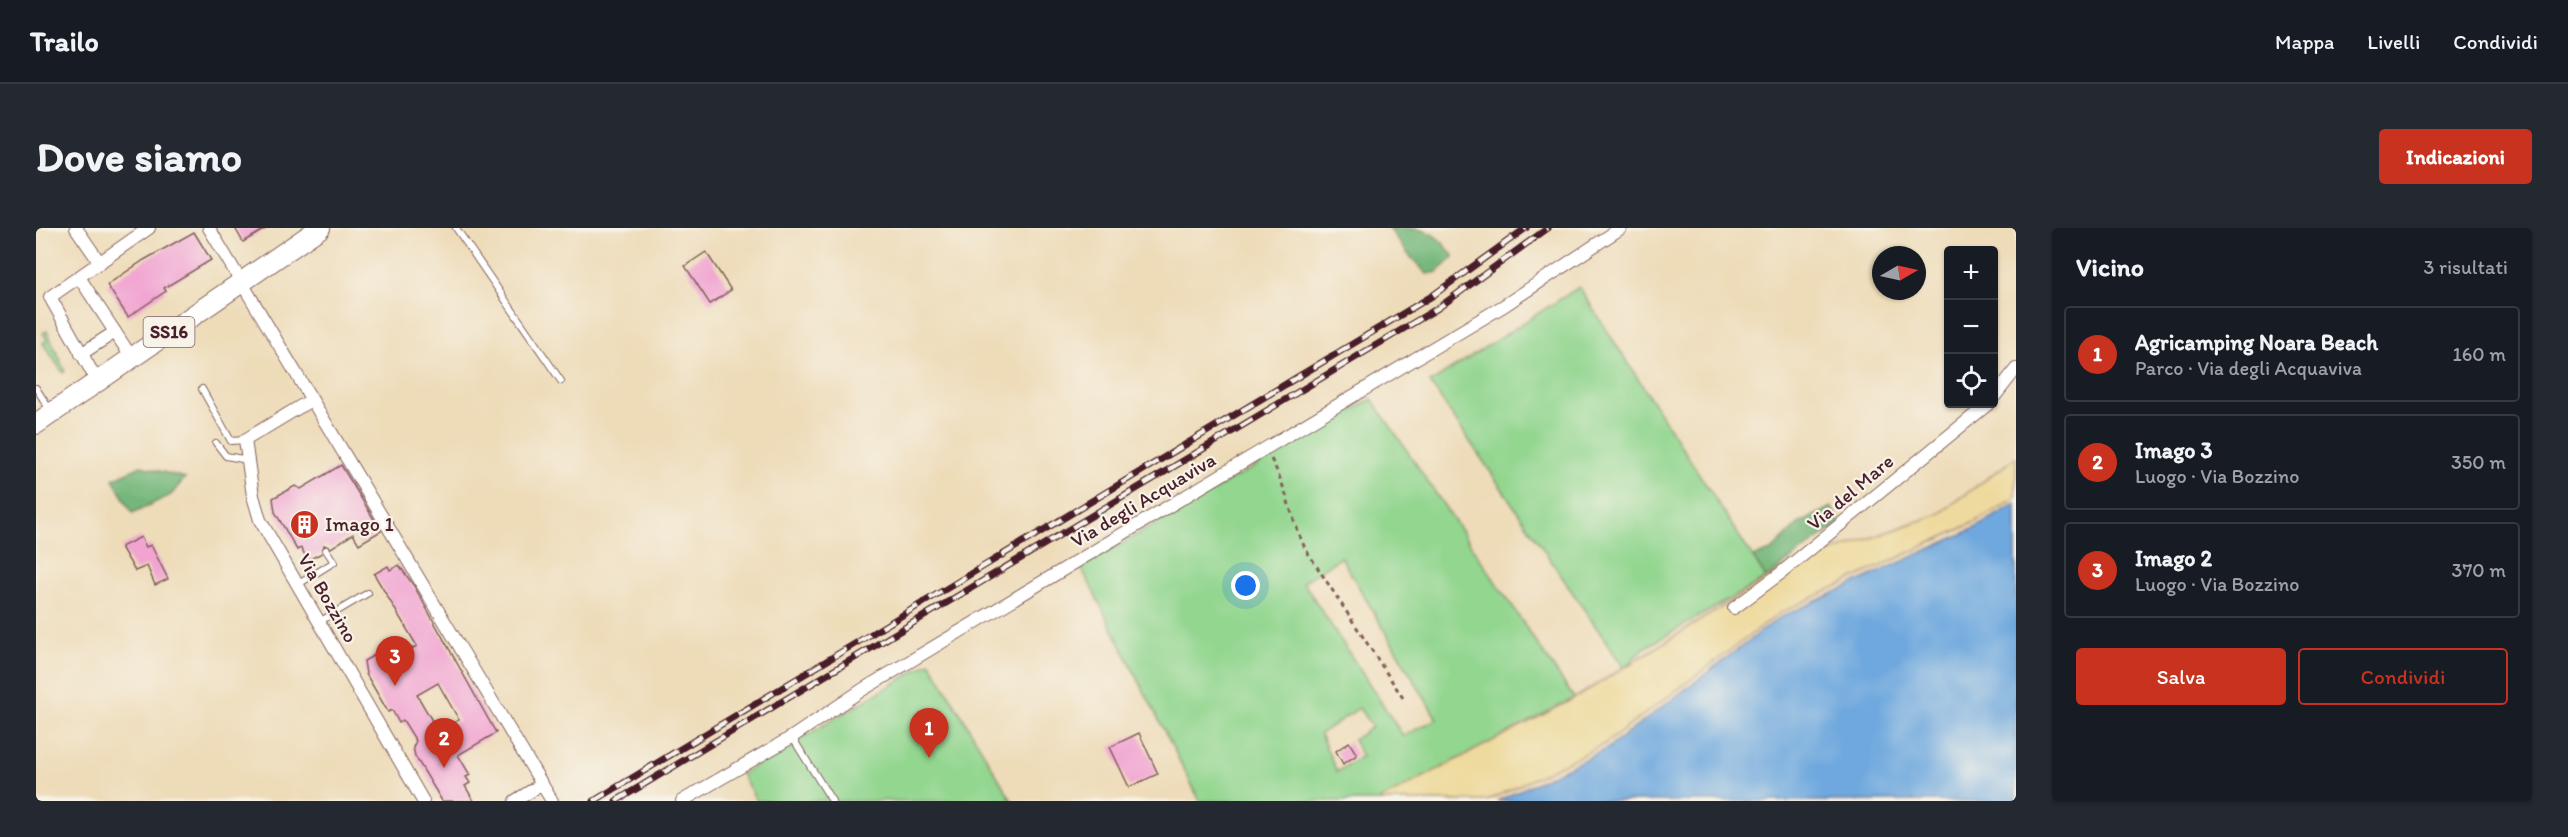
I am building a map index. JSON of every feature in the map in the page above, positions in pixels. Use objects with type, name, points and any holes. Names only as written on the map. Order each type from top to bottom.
[{"type":"main road","name":"SS16","points":[[44,418],[320,228]]},
{"type":"street","points":[[76,228],[100,263]]},
{"type":"street","points":[[97,381],[50,297],[149,228]]},
{"type":"street","points":[[209,228],[552,801]]},
{"type":"street","name":"Via degli Acquaviva","points":[[682,801],[792,737],[862,690],[1505,305],[1622,228]]},
{"type":"street","points":[[79,277],[132,358]]},
{"type":"street","points":[[81,354],[115,332]]},
{"type":"street","points":[[1998,392],[2016,369]]},
{"type":"street","points":[[245,440],[310,400]]},
{"type":"street","name":"Via del Mare","points":[[1734,608],[1781,573],[1983,408]]},
{"type":"street","name":"Via Bozzino","points":[[245,440],[253,496],[260,520],[423,801]]},
{"type":"street","points":[[515,801],[542,784]]},
{"type":"lane","points":[[456,228],[561,381]]},
{"type":"lane","points":[[36,388],[44,418]]},
{"type":"lane","points":[[202,389],[231,441],[245,440]]},
{"type":"lane","points":[[216,443],[226,456],[248,460]]},
{"type":"lane","points":[[297,585],[334,562],[326,550]]},
{"type":"lane","points":[[319,622],[368,593]]},
{"type":"lane","points":[[792,737],[832,801]]},
{"type":"path","points":[[1266,449],[1286,488],[1295,526],[1306,550],[1325,575],[1403,698]]},
{"type":"green space","points":[[1389,228],[1411,228],[1434,235],[1454,257],[1438,272],[1427,274],[1408,254]]},
{"type":"green space","points":[[1579,287],[1766,578],[1644,648],[1624,668],[1430,383]]},
{"type":"green space","points":[[47,331],[65,371],[63,373],[43,343],[47,340],[43,333]]},
{"type":"green space","points":[[1372,399],[1574,698],[1378,801],[1200,801],[1081,567]],"holes":[[[1341,557],[1437,719],[1403,736],[1303,582]],[[1359,708],[1372,727],[1353,740],[1362,756],[1337,772],[1320,734]]]},
{"type":"green space","points":[[141,466],[185,478],[171,495],[132,513],[113,479]]},
{"type":"green space","points":[[1831,507],[1841,522],[1766,578],[1753,557],[1771,551],[1798,524]]},
{"type":"green space","points":[[930,662],[1012,801],[757,801],[741,774]]},
{"type":"sand","points":[[2016,457],[2016,498],[1975,522],[1780,613],[1606,743],[1487,801],[1378,801],[1575,698],[1783,569],[1939,514]]},
{"type":"water","points":[[2016,503],[2016,801],[1497,801],[1608,748],[1779,618],[1977,527]]},
{"type":"building","points":[[235,228],[267,228],[243,242]]},
{"type":"building","points":[[194,232],[211,260],[164,288],[166,291],[128,317],[107,285],[144,260]]},
{"type":"building","points":[[706,252],[731,290],[710,304],[685,266]]},
{"type":"building","points":[[341,465],[381,531],[359,544],[353,534],[331,548],[324,545],[322,553],[308,560],[301,548],[297,550],[275,512],[273,498],[295,486],[301,489]]},
{"type":"building","points":[[141,537],[146,547],[151,545],[168,579],[155,585],[147,566],[135,571],[121,547]]},
{"type":"building","points":[[399,565],[414,586],[496,733],[458,755],[470,775],[466,777],[470,783],[465,786],[474,801],[442,801],[415,756],[413,747],[416,741],[403,720],[399,723],[392,710],[388,712],[366,674],[364,661],[387,648],[391,648],[396,657],[417,646],[374,574],[388,566],[390,570]],"holes":[[[438,683],[459,720],[438,731],[417,695]]]},
{"type":"building","points":[[1139,733],[1158,774],[1129,787],[1110,747]]},
{"type":"building","points":[[1349,742],[1357,755],[1343,764],[1336,751]]},
{"type":"railway","points":[[594,801],[1432,296],[1526,228]]},
{"type":"railway","points":[[616,801],[1438,308],[1548,228]]},
{"type":"place","name":"Imago 1","points":[[304,524]]},
{"type":"place","name":"Imago 2","points":[[395,686]]},
{"type":"place","name":"Agricamping Noara Beach","points":[[929,758]]},
{"type":"place","name":"Imago 3","points":[[444,768]]}]
